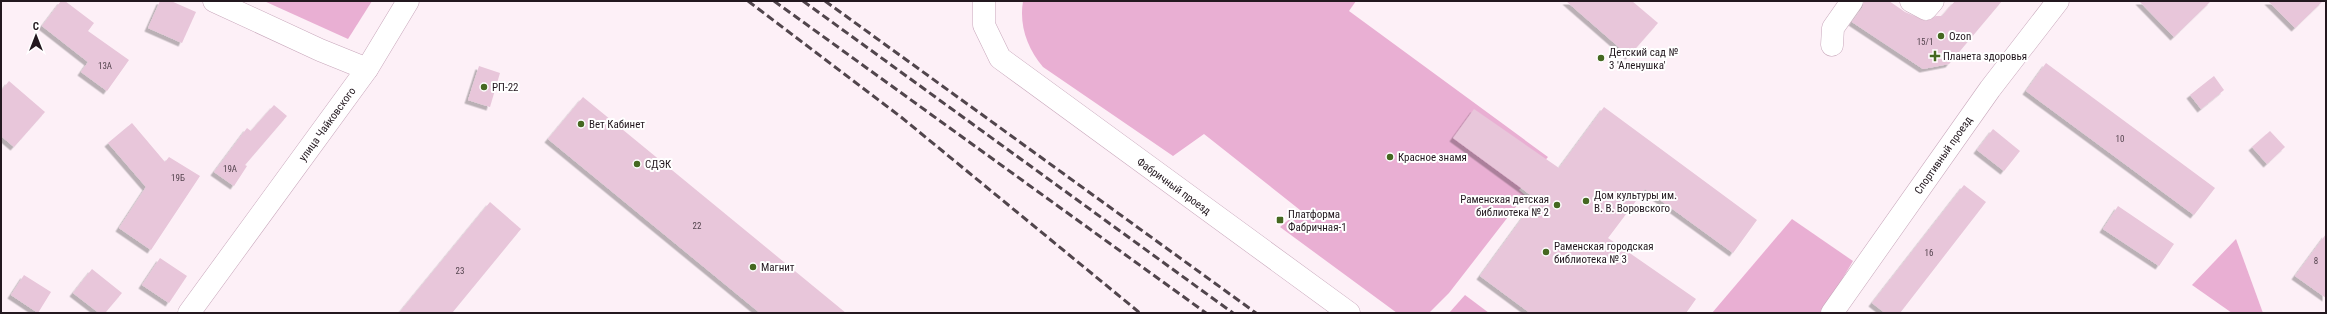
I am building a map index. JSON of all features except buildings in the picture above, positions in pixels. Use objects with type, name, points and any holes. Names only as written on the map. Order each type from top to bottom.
[{"type":"street","points":[[214,1],[320,50],[367,69]]},
{"type":"street","name":"улица Чайковского","points":[[189,313],[367,69],[408,1]]},
{"type":"street","name":"Фабричный проезд","points":[[984,1],[984,25],[1000,58],[1349,313]]},
{"type":"street","points":[[1832,45],[1833,28],[1852,1]]},
{"type":"street","points":[[1911,1],[1926,9],[1933,1]]},
{"type":"street","name":"Спортивный проезд","points":[[1832,313],[1990,89],[2054,2]]},
{"type":"shaded area","points":[[264,1],[372,1],[348,39]]},
{"type":"shaded area","name":"Красное знамя","points":[[1023,1],[1356,1],[1349,11],[1548,157],[1519,190],[1525,195],[1449,293],[1429,313],[1397,313],[1280,227],[1300,210],[1204,134],[1173,156],[1043,67],[1037,60],[1029,44],[1023,27]]},
{"type":"shaded area","points":[[1792,219],[1853,261],[1822,313],[1712,313]]},
{"type":"shaded area","points":[[2236,239],[2263,313],[2232,313],[2192,285]]},
{"type":"shaded area","points":[[1465,295],[1489,313],[1449,313]]},
{"type":"railway","points":[[748,1],[901,117],[1140,313]]},
{"type":"railway","points":[[774,1],[1206,313]]},
{"type":"railway","points":[[803,1],[1233,313]]},
{"type":"railway","points":[[825,1],[1256,313]]},
{"type":"place","name":"Ozon","points":[[1941,36]]},
{"type":"place","name":"Планета здоровья","points":[[1935,56]]},
{"type":"place","name":"Детский сад № 3 'Аленушка'","points":[[1601,58]]},
{"type":"place","name":"РП-22","points":[[484,87]]},
{"type":"place","name":"Вет Кабинет","points":[[581,124]]},
{"type":"place","name":"Красное знамя","points":[[1390,157]]},
{"type":"place","name":"СДЭК","points":[[637,164]]},
{"type":"place","name":"Дом культуры им. В. В. Воровского","points":[[1586,201]]},
{"type":"place","name":"Раменская детская библиотека № 2","points":[[1557,205]]},
{"type":"place","name":"Платформа Фабричная-1","points":[[1280,220]]},
{"type":"place","name":"Раменская городская библиотека № 3","points":[[1546,252]]},
{"type":"place","name":"Магнит","points":[[753,267]]}]
